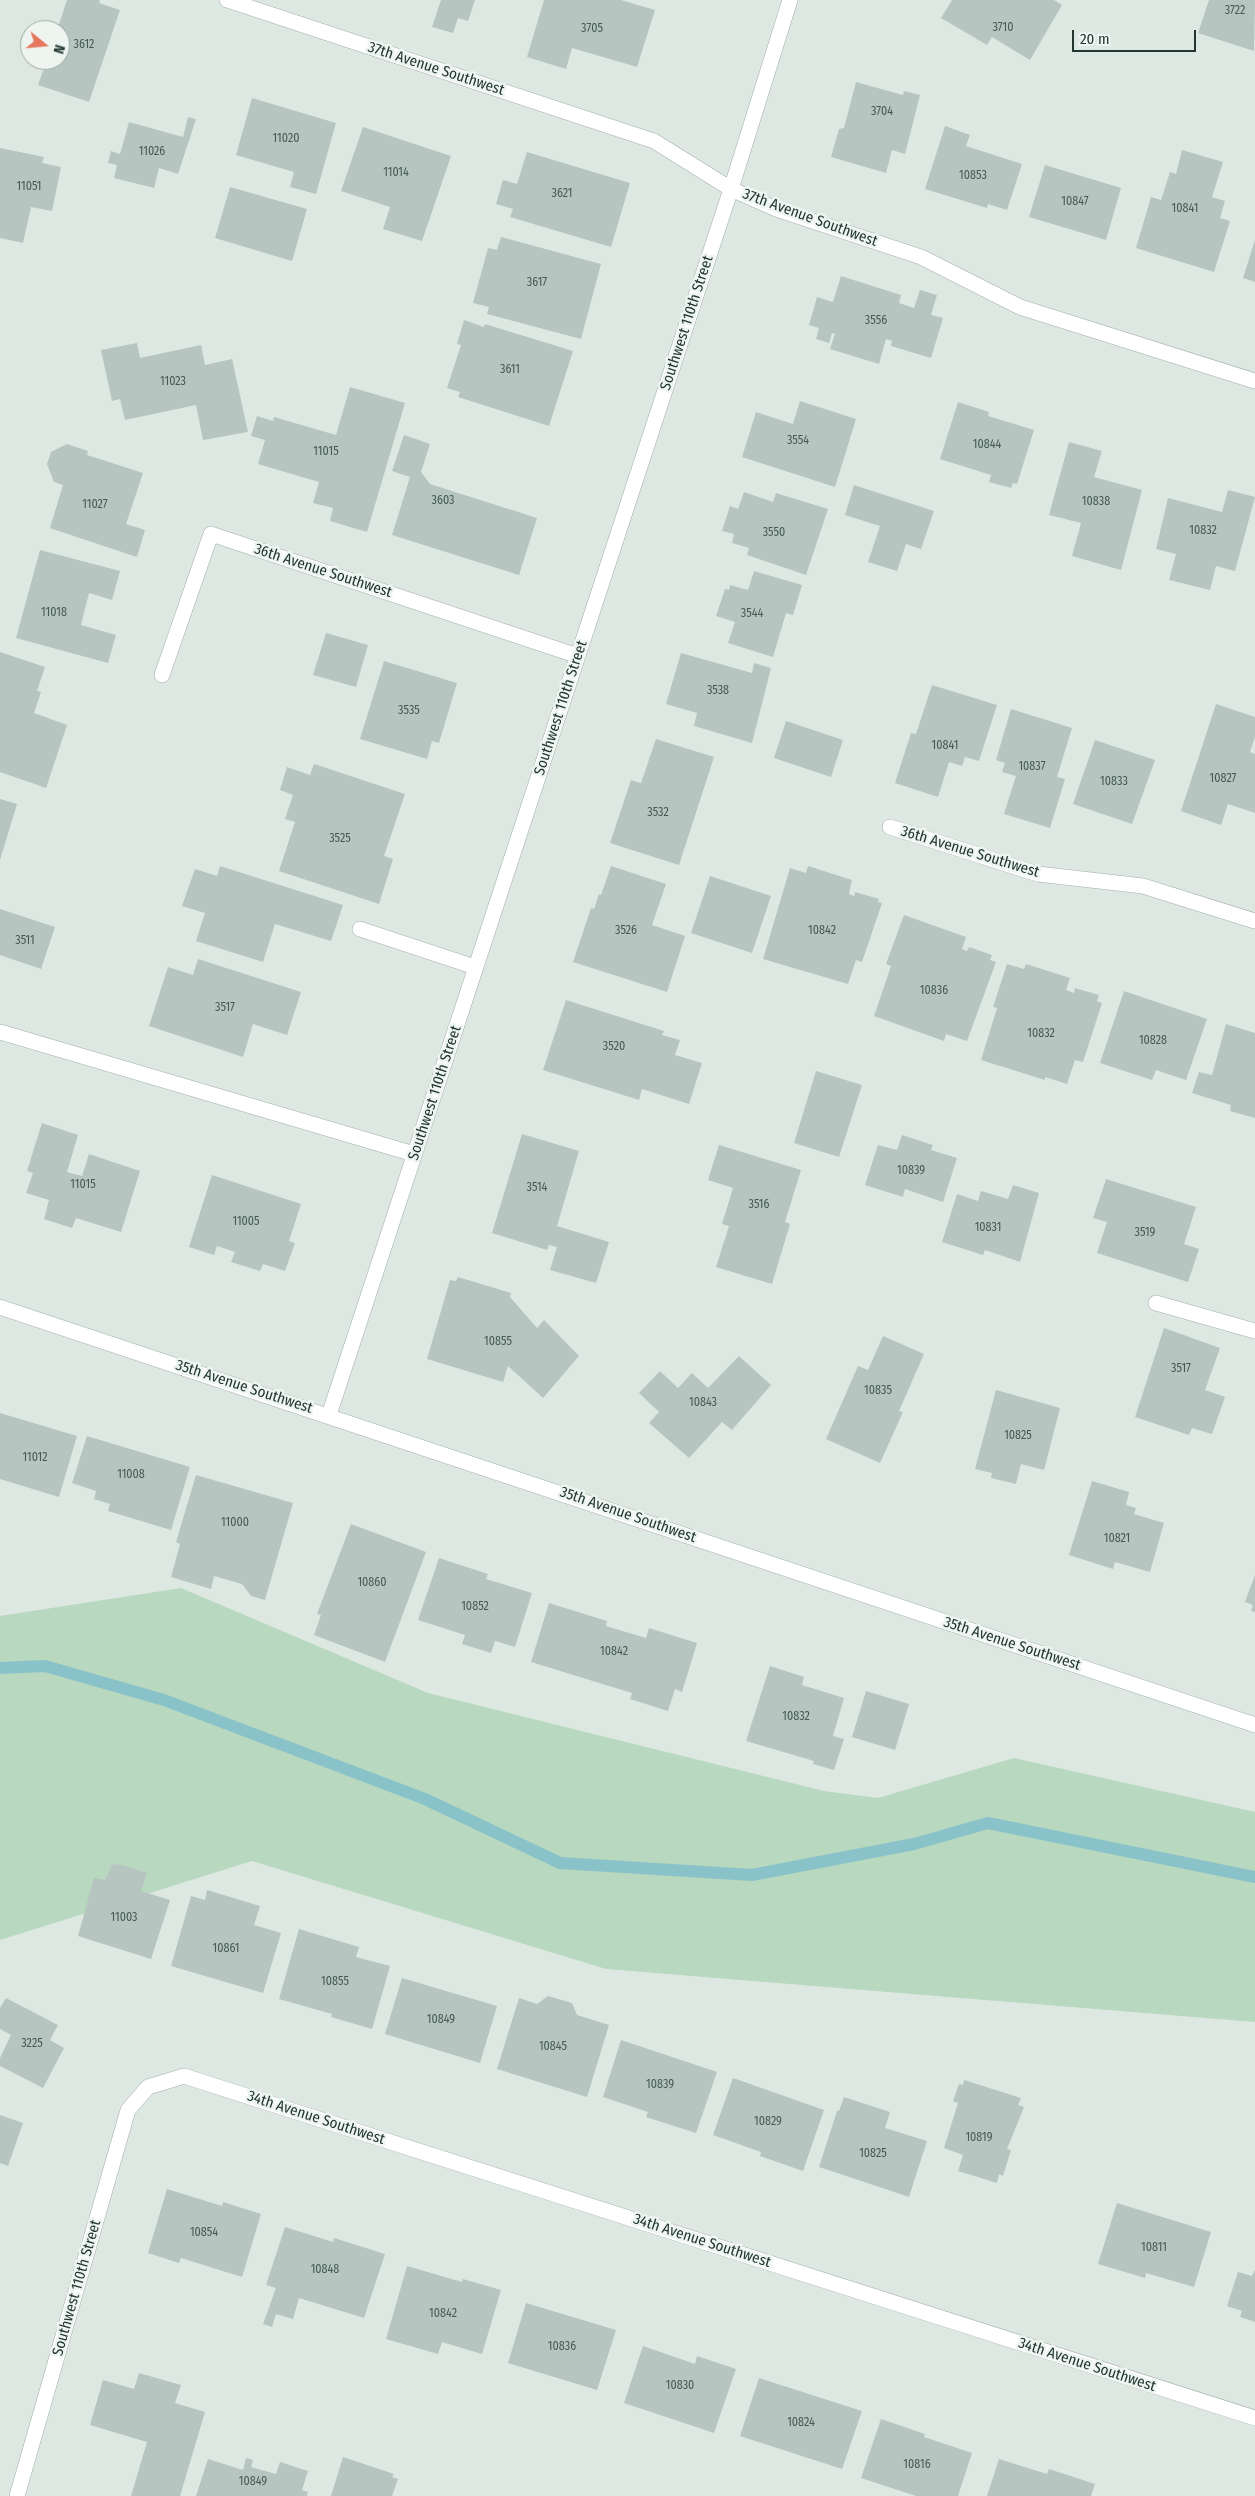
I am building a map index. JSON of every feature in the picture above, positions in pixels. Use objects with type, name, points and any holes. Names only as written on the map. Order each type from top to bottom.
[{"type":"street","name":"37th Avenue Southwest","points":[[227,0],[654,141],[731,189],[776,209],[921,257],[1020,307],[1255,381]]},
{"type":"street","name":"Southwest 110th Street","points":[[329,1415],[731,189],[790,0]]},
{"type":"street","name":"36th Avenue Southwest","points":[[162,675],[211,534],[578,656]]},
{"type":"street","name":"36th Avenue Southwest","points":[[890,827],[1038,874],[1143,886],[1255,921]]},
{"type":"street","points":[[360,929],[475,967]]},
{"type":"street","points":[[0,1032],[414,1154]]},
{"type":"street","points":[[1156,1303],[1255,1331]]},
{"type":"street","name":"35th Avenue Southwest","points":[[0,1307],[1255,1725]]},
{"type":"street","name":"34th Avenue Southwest","points":[[148,2087],[184,2076],[1255,2418]]},
{"type":"street","name":"Southwest 110th Street","points":[[17,2496],[128,2110],[148,2087]]},
{"type":"green space","points":[[181,1588],[428,1693],[824,1791],[878,1798],[1014,1758],[1255,1812],[1255,2022],[606,1969],[252,1861],[0,1940],[0,1616]]},
{"type":"building","points":[[67,0],[100,0],[99,3],[120,10],[89,102],[38,85],[43,70],[70,70],[70,20],[60,20]]},
{"type":"building","points":[[441,0],[475,0],[468,21],[458,18],[453,33],[432,27]]},
{"type":"building","points":[[544,0],[621,0],[655,10],[637,67],[572,48],[566,69],[527,57]]},
{"type":"building","points":[[952,0],[1054,0],[1062,5],[1030,60],[992,37],[987,45],[941,18]]},
{"type":"building","points":[[1209,0],[1255,0],[1254,51],[1198,33]]},
{"type":"building","points":[[856,82],[903,95],[904,91],[920,95],[905,154],[892,150],[886,173],[831,157],[839,129],[844,128]]},
{"type":"building","points":[[252,98],[336,123],[316,194],[290,187],[294,172],[236,155]]},
{"type":"building","points":[[188,117],[196,119],[178,174],[159,168],[154,188],[114,178],[117,165],[108,163],[111,151],[120,154],[129,122],[183,137]]},
{"type":"building","points":[[945,126],[970,135],[966,146],[1022,164],[1007,210],[988,204],[987,208],[925,189]]},
{"type":"building","points":[[363,127],[451,156],[422,241],[383,229],[390,207],[341,191]]},
{"type":"building","points":[[0,148],[44,157],[42,163],[61,167],[52,211],[31,207],[23,243],[0,238]]},
{"type":"building","points":[[1182,150],[1223,162],[1212,197],[1225,201],[1220,218],[1230,221],[1214,272],[1136,248],[1151,197],[1161,200],[1170,172],[1176,174]]},
{"type":"building","points":[[527,152],[630,183],[611,247],[510,217],[513,209],[496,204],[503,180],[517,184]]},
{"type":"building","points":[[1045,165],[1121,188],[1106,240],[1029,217]]},
{"type":"building","points":[[230,187],[307,209],[292,261],[215,238]]},
{"type":"building","points":[[501,237],[601,264],[581,339],[487,314],[489,307],[473,303],[488,248],[497,250]]},
{"type":"building","points":[[1255,240],[1255,282],[1243,278]]},
{"type":"building","points":[[841,276],[901,295],[899,303],[914,308],[920,290],[937,295],[931,315],[943,318],[931,358],[891,346],[892,341],[886,339],[879,364],[830,349],[835,334],[832,333],[829,343],[816,339],[819,328],[809,325],[817,297],[833,302]]},
{"type":"building","points":[[464,320],[484,327],[485,324],[573,351],[549,426],[458,397],[460,392],[447,388],[461,345],[457,344]]},
{"type":"building","points":[[137,343],[140,358],[201,345],[205,365],[232,359],[248,432],[203,440],[196,405],[125,420],[120,399],[112,401],[101,350]]},
{"type":"building","points":[[350,387],[405,403],[367,532],[330,521],[333,508],[313,503],[319,482],[258,464],[265,440],[251,436],[257,416],[273,421],[274,417],[336,435]]},
{"type":"building","points":[[800,401],[856,419],[835,487],[742,457],[756,412],[793,424]]},
{"type":"building","points":[[958,402],[989,412],[988,416],[1034,430],[1017,484],[1013,483],[1011,488],[989,482],[991,475],[940,459]]},
{"type":"building","points":[[404,435],[430,444],[421,472],[430,484],[537,518],[519,575],[392,535],[410,477],[392,471]]},
{"type":"building","points":[[1069,442],[1102,451],[1094,477],[1142,490],[1121,570],[1072,556],[1081,523],[1049,515]]},
{"type":"building","points":[[67,444],[88,451],[87,455],[143,473],[126,524],[145,530],[137,557],[50,528],[63,485],[54,482],[47,464],[51,452]]},
{"type":"building","points":[[854,485],[934,511],[921,549],[906,544],[897,571],[868,562],[880,526],[845,515]]},
{"type":"building","points":[[1228,490],[1255,497],[1235,571],[1216,566],[1210,590],[1169,580],[1176,554],[1156,549],[1168,498],[1222,512]]},
{"type":"building","points":[[744,492],[773,502],[776,493],[828,509],[806,575],[747,555],[749,548],[732,543],[734,534],[722,531],[730,506],[738,509]]},
{"type":"building","points":[[40,550],[120,571],[112,600],[89,593],[81,625],[116,635],[108,663],[16,638]]},
{"type":"building","points":[[754,571],[802,585],[793,615],[786,613],[773,657],[728,643],[735,622],[716,616],[725,589],[729,590],[730,585],[748,590]]},
{"type":"building","points":[[326,633],[368,645],[356,687],[313,675]]},
{"type":"building","points":[[0,652],[45,667],[37,691],[41,692],[34,713],[67,725],[46,788],[0,772]]},
{"type":"building","points":[[681,653],[752,673],[754,663],[771,668],[752,743],[694,726],[697,713],[666,704]]},
{"type":"building","points":[[384,661],[457,683],[439,743],[432,741],[427,759],[360,739]]},
{"type":"building","points":[[932,685],[997,705],[979,761],[965,757],[962,766],[949,762],[938,797],[895,783],[911,733],[916,734]]},
{"type":"building","points":[[1216,704],[1255,717],[1255,737],[1250,752],[1255,754],[1255,813],[1228,804],[1221,825],[1181,811]]},
{"type":"building","points":[[1011,709],[1072,728],[1057,777],[1065,779],[1050,828],[1004,814],[1016,776],[1002,772],[1005,763],[996,760]]},
{"type":"building","points":[[786,721],[843,740],[831,777],[774,758]]},
{"type":"building","points":[[656,739],[714,757],[679,865],[610,843],[631,780],[641,783]]},
{"type":"building","points":[[1095,740],[1155,760],[1132,824],[1073,804]]},
{"type":"building","points":[[314,764],[405,794],[384,856],[393,859],[379,904],[279,871],[295,822],[285,819],[293,795],[280,790],[287,767],[310,775]]},
{"type":"building","points":[[0,799],[17,804],[0,860]]},
{"type":"building","points":[[220,866],[343,905],[331,941],[275,924],[263,962],[196,941],[205,913],[182,906],[195,869],[217,876]]},
{"type":"building","points":[[611,866],[666,884],[652,925],[685,936],[667,992],[573,962],[591,908],[594,909],[599,894],[601,895]]},
{"type":"building","points":[[808,866],[852,880],[849,894],[854,896],[855,892],[879,899],[878,902],[882,903],[862,962],[856,960],[848,984],[763,959],[790,868],[806,873]]},
{"type":"building","points":[[710,876],[771,896],[752,953],[691,933]]},
{"type":"building","points":[[0,909],[55,927],[41,969],[0,955]]},
{"type":"building","points":[[904,915],[966,937],[962,949],[967,951],[969,947],[992,955],[990,960],[996,962],[967,1041],[946,1034],[944,1041],[874,1016],[891,966],[886,964]]},
{"type":"building","points":[[198,959],[301,992],[287,1035],[253,1024],[243,1057],[149,1026],[168,967],[193,975]]},
{"type":"building","points":[[1007,964],[1024,969],[1026,964],[1070,978],[1066,990],[1074,993],[1075,988],[1099,995],[1097,1001],[1102,1003],[1083,1062],[1075,1060],[1067,1084],[1045,1077],[1045,1080],[981,1060],[997,1008],[993,1007]]},
{"type":"building","points":[[1124,991],[1207,1019],[1186,1080],[1156,1070],[1152,1080],[1100,1063]]},
{"type":"building","points":[[566,1000],[664,1031],[662,1035],[680,1040],[675,1055],[702,1063],[689,1104],[642,1089],[639,1100],[543,1070]]},
{"type":"building","points":[[1226,1024],[1255,1033],[1255,1118],[1230,1111],[1231,1105],[1192,1093],[1199,1072],[1212,1075]]},
{"type":"building","points":[[816,1071],[862,1085],[839,1157],[794,1143]]},
{"type":"building","points":[[42,1123],[78,1135],[67,1172],[82,1176],[89,1154],[140,1171],[121,1232],[76,1218],[72,1228],[44,1219],[49,1200],[26,1193],[33,1173],[27,1171]]},
{"type":"building","points":[[522,1134],[579,1151],[557,1226],[609,1242],[596,1283],[550,1270],[557,1247],[549,1245],[547,1250],[492,1233]]},
{"type":"building","points":[[902,1135],[933,1145],[931,1150],[957,1158],[943,1202],[905,1189],[903,1197],[865,1185],[878,1145],[897,1150]]},
{"type":"building","points":[[719,1145],[801,1170],[785,1222],[790,1224],[772,1284],[716,1267],[729,1226],[722,1224],[733,1188],[708,1180]]},
{"type":"building","points":[[212,1175],[301,1204],[289,1241],[295,1243],[285,1271],[263,1264],[260,1271],[231,1262],[235,1252],[217,1246],[214,1255],[189,1247]]},
{"type":"building","points":[[1106,1179],[1196,1207],[1184,1244],[1199,1249],[1188,1282],[1097,1253],[1107,1222],[1093,1218]]},
{"type":"building","points":[[1013,1185],[1039,1193],[1020,1262],[985,1250],[983,1255],[942,1242],[957,1194],[978,1201],[981,1191],[1008,1199]]},
{"type":"building","points":[[458,1277],[511,1293],[510,1297],[537,1328],[544,1320],[579,1356],[543,1398],[508,1366],[503,1382],[427,1359],[450,1280],[456,1281]]},
{"type":"building","points":[[1164,1328],[1220,1348],[1205,1390],[1225,1397],[1212,1434],[1192,1428],[1189,1435],[1135,1417]]},
{"type":"building","points":[[883,1336],[924,1354],[899,1411],[903,1412],[880,1463],[826,1439],[858,1366],[868,1370]]},
{"type":"building","points":[[739,1356],[771,1385],[732,1430],[722,1422],[689,1458],[649,1423],[659,1412],[639,1393],[660,1371],[678,1388],[692,1373],[708,1388]]},
{"type":"building","points":[[996,1390],[1060,1408],[1044,1470],[1021,1464],[1016,1484],[991,1478],[992,1473],[975,1469]]},
{"type":"building","points":[[0,1413],[77,1436],[59,1497],[0,1479]]},
{"type":"building","points":[[87,1436],[190,1467],[171,1530],[108,1511],[110,1504],[94,1499],[96,1491],[72,1483]]},
{"type":"building","points":[[196,1475],[293,1503],[265,1600],[251,1596],[242,1584],[214,1576],[211,1589],[171,1577],[180,1544],[176,1542]]},
{"type":"building","points":[[1092,1481],[1129,1492],[1126,1505],[1136,1508],[1134,1514],[1164,1523],[1150,1572],[1115,1562],[1113,1569],[1069,1555]]},
{"type":"building","points":[[351,1524],[426,1552],[385,1662],[314,1635],[321,1615],[317,1614]]},
{"type":"building","points":[[439,1558],[488,1574],[486,1579],[532,1593],[515,1647],[495,1641],[491,1653],[462,1644],[465,1635],[418,1620]]},
{"type":"building","points":[[1255,1575],[1255,1612],[1251,1611],[1253,1605],[1245,1602]]},
{"type":"building","points":[[549,1603],[607,1621],[606,1626],[646,1638],[649,1628],[697,1643],[682,1692],[675,1689],[668,1711],[630,1699],[632,1693],[531,1662]]},
{"type":"building","points":[[770,1666],[804,1677],[802,1685],[844,1698],[833,1736],[844,1739],[834,1770],[813,1764],[814,1761],[746,1741]]},
{"type":"building","points":[[866,1691],[909,1704],[895,1750],[852,1737]]},
{"type":"building","points":[[119,1864],[147,1873],[141,1891],[170,1900],[151,1959],[78,1936],[94,1878],[105,1880],[112,1865]]},
{"type":"building","points":[[207,1890],[260,1906],[254,1925],[281,1933],[263,1993],[171,1966],[191,1896],[205,1900]]},
{"type":"building","points":[[299,1929],[359,1947],[356,1957],[390,1966],[372,2029],[331,2017],[332,2014],[279,1999]]},
{"type":"building","points":[[402,1978],[497,2006],[480,2063],[385,2034]]},
{"type":"building","points":[[548,1996],[572,2003],[577,2015],[609,2025],[587,2097],[497,2069],[519,1998],[537,2004]]},
{"type":"building","points":[[6,1998],[58,2025],[50,2040],[64,2048],[43,2088],[0,2066],[0,2058],[11,2035],[0,2029],[0,2008]]},
{"type":"building","points":[[621,2040],[717,2072],[696,2133],[646,2117],[648,2112],[603,2097]]},
{"type":"building","points":[[733,2078],[824,2110],[803,2171],[760,2156],[761,2152],[713,2135]]},
{"type":"building","points":[[964,2080],[1021,2098],[1018,2105],[1024,2107],[1007,2149],[1011,2150],[1003,2176],[999,2174],[997,2183],[958,2171],[963,2155],[944,2148],[958,2103],[953,2101],[959,2084],[963,2085]]},
{"type":"building","points":[[844,2097],[890,2112],[885,2128],[927,2141],[909,2197],[819,2167],[837,2111],[839,2111]]},
{"type":"building","points":[[0,2115],[23,2123],[8,2166],[0,2163]]},
{"type":"building","points":[[167,2189],[222,2206],[223,2202],[261,2214],[242,2277],[181,2258],[179,2263],[148,2253]]},
{"type":"building","points":[[1117,2203],[1211,2232],[1194,2287],[1146,2273],[1145,2278],[1098,2264]]},
{"type":"building","points":[[285,2227],[333,2242],[334,2238],[385,2254],[364,2318],[299,2298],[293,2319],[276,2314],[272,2327],[263,2324],[276,2288],[266,2285]]},
{"type":"building","points":[[407,2266],[462,2282],[463,2279],[501,2290],[482,2354],[442,2342],[438,2354],[386,2339]]},
{"type":"building","points":[[1255,2270],[1255,2322],[1240,2317],[1242,2311],[1227,2306],[1238,2272],[1252,2276]]},
{"type":"building","points":[[526,2303],[616,2330],[597,2390],[508,2363]]},
{"type":"building","points":[[643,2346],[695,2364],[697,2356],[736,2369],[714,2433],[624,2403]]},
{"type":"building","points":[[139,2373],[181,2385],[175,2403],[205,2412],[180,2496],[131,2496],[147,2442],[90,2425],[103,2380],[134,2389]]},
{"type":"building","points":[[759,2378],[862,2411],[842,2469],[740,2436]]},
{"type":"building","points":[[881,2419],[925,2434],[924,2437],[972,2453],[958,2496],[916,2496],[861,2478]]},
{"type":"building","points":[[343,2457],[394,2474],[392,2477],[398,2479],[392,2496],[331,2496]]},
{"type":"building","points":[[246,2458],[253,2460],[251,2467],[276,2474],[280,2462],[308,2471],[302,2490],[308,2492],[307,2496],[196,2496],[208,2459],[243,2470]]},
{"type":"building","points":[[999,2459],[1047,2474],[1049,2469],[1095,2484],[1091,2496],[987,2496]]},
{"type":"waterway","points":[[0,1668],[45,1666],[164,1700],[425,1799],[560,1863],[752,1875],[914,1844],[988,1823],[1255,1877]]}]
